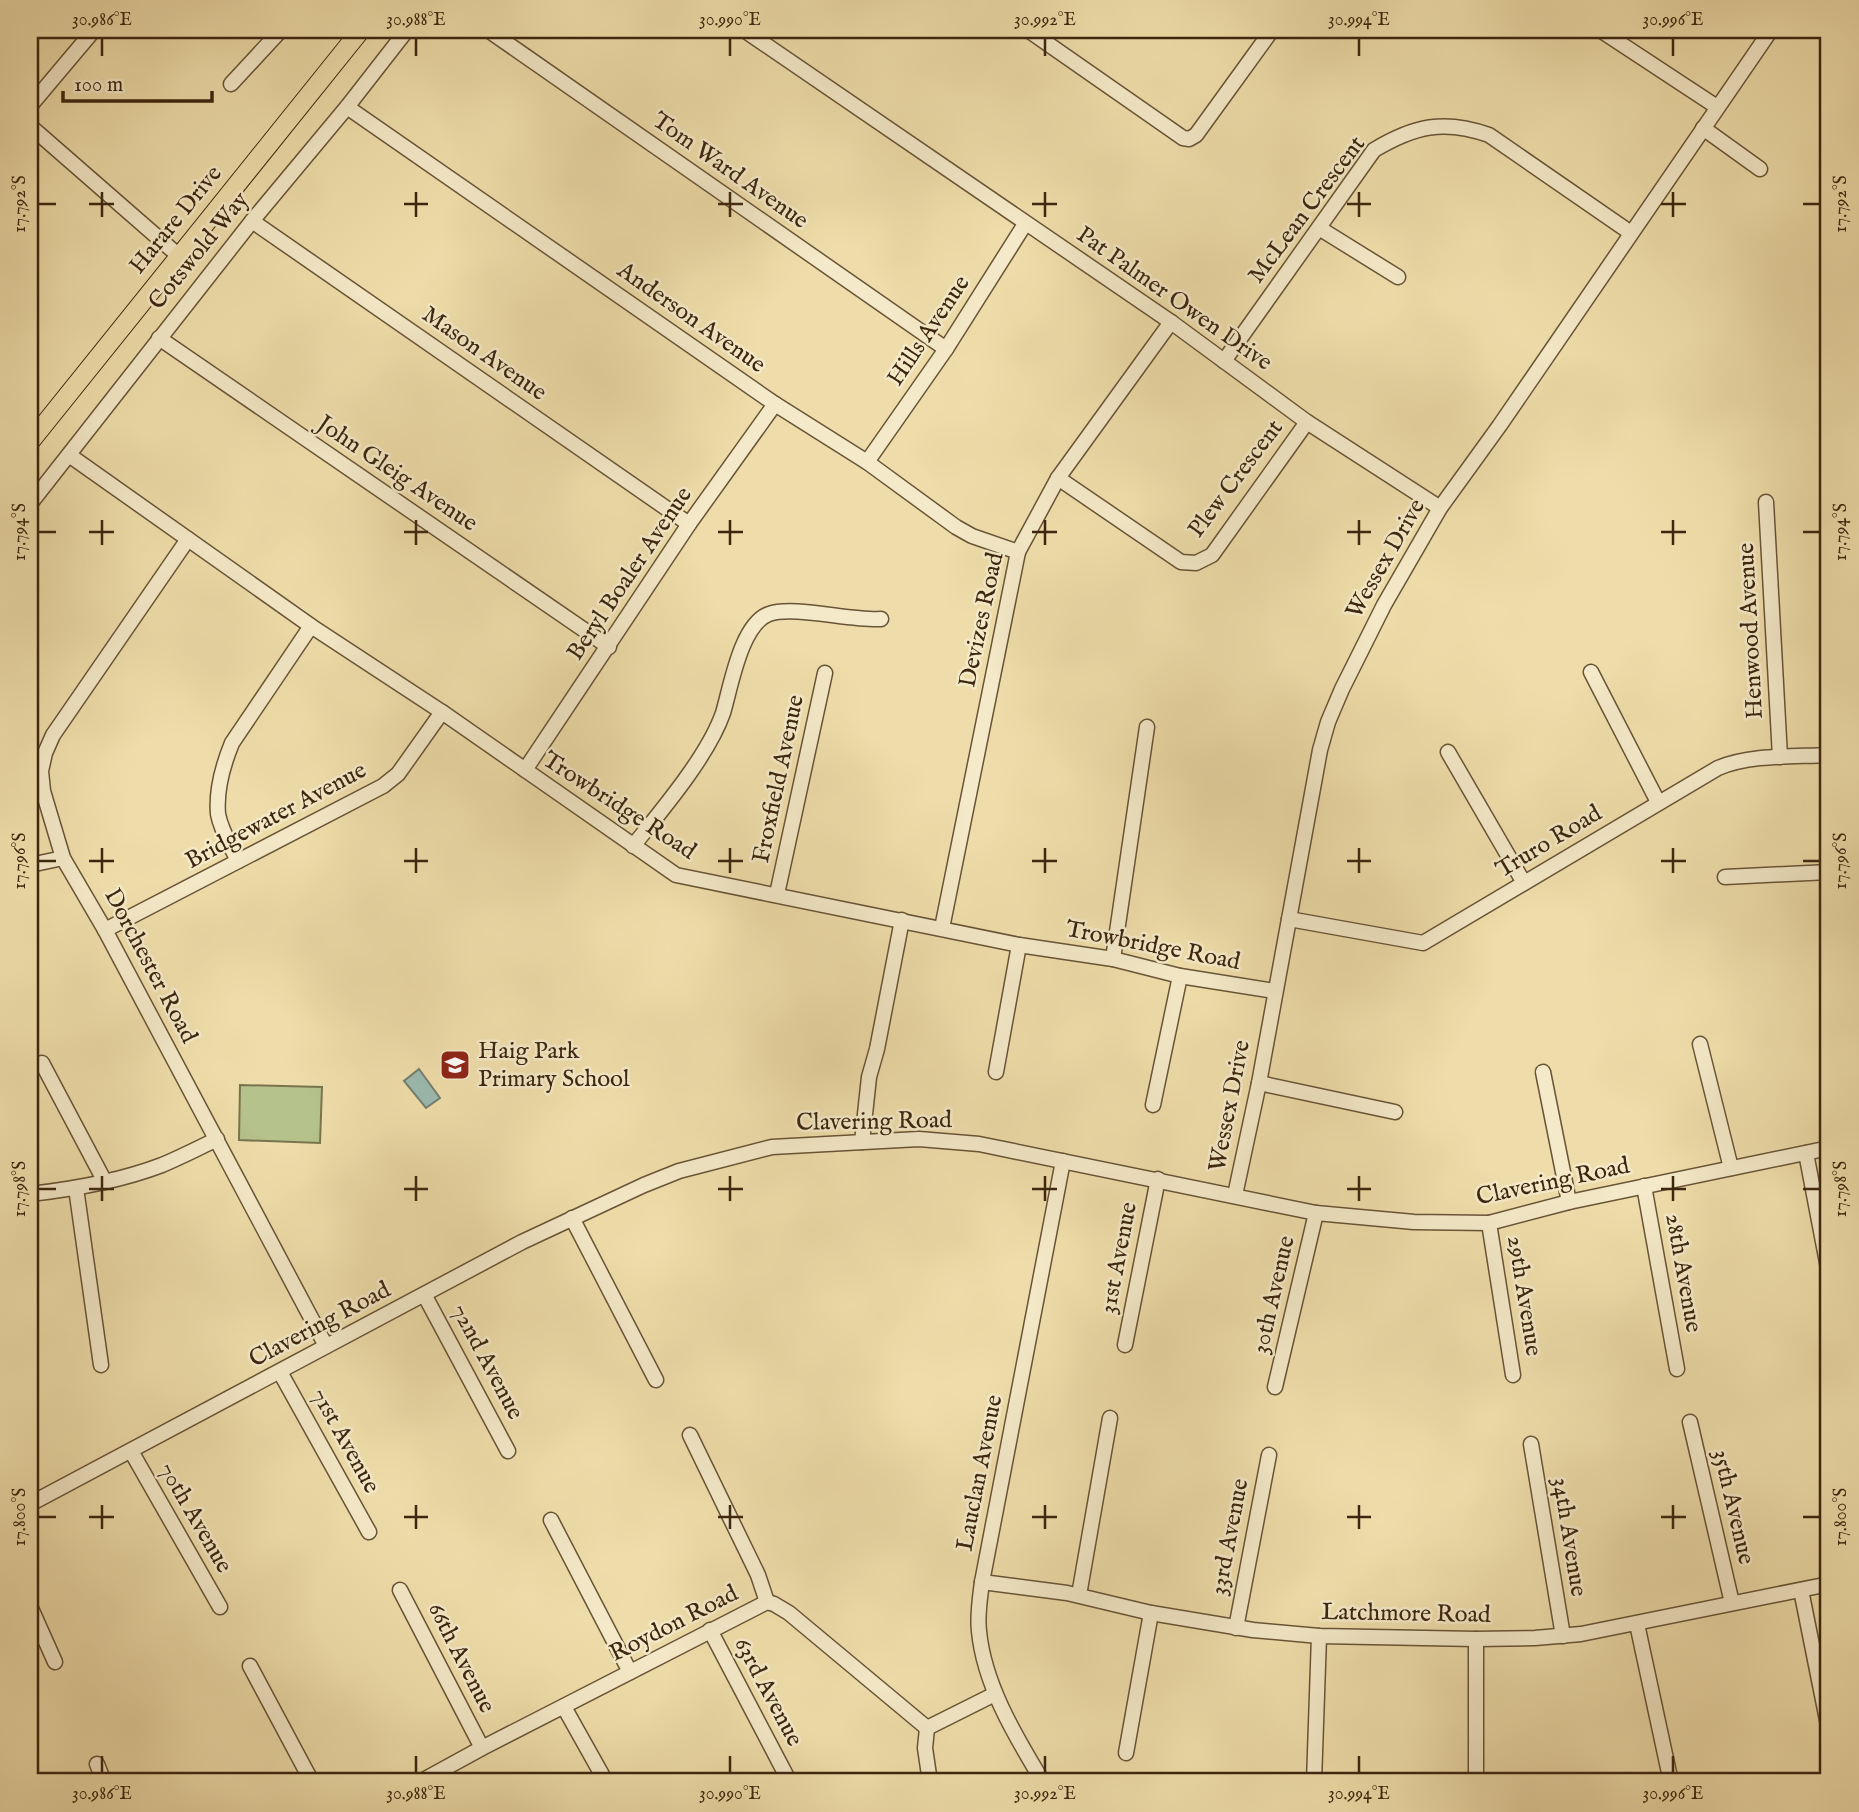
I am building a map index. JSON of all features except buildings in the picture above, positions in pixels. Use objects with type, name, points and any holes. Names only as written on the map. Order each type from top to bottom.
[{"type":"main road","name":"Harare Drive","points":[[30,442],[361,30]]},
{"type":"street","points":[[30,106],[94,30]]},
{"type":"street","points":[[231,84],[281,30]]},
{"type":"street","name":"Cotswold Way","points":[[30,504],[252,221],[407,30]]},
{"type":"street","name":"Tom Ward Avenue","points":[[488,30],[946,349]]},
{"type":"street","name":"Pat Palmer Owen Drive","points":[[744,30],[1171,322],[1307,422],[1440,509]]},
{"type":"street","points":[[1028,30],[1183,138],[1189,139],[1196,135],[1272,30]]},
{"type":"street","points":[[1600,30],[1717,107]]},
{"type":"street","name":"Wessex Drive","points":[[1235,1195],[1259,1083],[1320,750],[1328,722],[1384,606],[1440,509],[1771,30]]},
{"type":"street","name":"Anderson Avenue","points":[[347,107],[775,404],[867,462],[956,527],[972,536],[1018,552]]},
{"type":"street","points":[[30,126],[178,256]]},
{"type":"street","name":"McLean Crescent","points":[[1224,360],[1374,150],[1416,129],[1454,126],[1489,135],[1631,233]]},
{"type":"street","points":[[1703,128],[1760,169]]},
{"type":"street","name":"Mason Avenue","points":[[252,221],[689,524]]},
{"type":"street","name":"Hills Avenue","points":[[867,462],[946,349],[1025,224]]},
{"type":"street","points":[[1319,228],[1398,277]]},
{"type":"street","name":"Devizes Road","points":[[942,928],[1018,552],[1058,478],[1171,322]]},
{"type":"street","name":"John Gleig Avenue","points":[[159,338],[609,647]]},
{"type":"street","name":"Beryl Boaler Avenue","points":[[525,770],[689,524],[775,404]]},
{"type":"street","name":"Plew Crescent","points":[[1058,478],[1181,562],[1196,563],[1212,555],[1307,422]]},
{"type":"street","name":"Trowbridge Road","points":[[69,455],[311,626],[442,712],[676,875],[1019,945],[1113,959],[1180,976],[1274,991]]},
{"type":"street","name":"Henwood Avenue","points":[[1766,502],[1780,757]]},
{"type":"street","name":"Dorchester Road","points":[[188,539],[53,735],[41,771],[43,791],[63,858],[105,930],[326,1346]]},
{"type":"street","points":[[633,846],[673,797],[716,729],[747,636],[760,619],[778,611],[881,619]]},
{"type":"street","points":[[238,861],[218,814],[223,765],[232,743],[311,626]]},
{"type":"street","points":[[1591,672],[1658,802]]},
{"type":"street","name":"Froxfield Avenue","points":[[777,894],[825,673]]},
{"type":"street","name":"Bridgewater Avenue","points":[[105,930],[383,786],[398,774],[442,712]]},
{"type":"street","points":[[1113,959],[1147,727]]},
{"type":"street","points":[[1448,752],[1524,883]]},
{"type":"street","name":"Truro Road","points":[[1289,919],[1423,943],[1658,802],[1728,764],[1780,757],[1829,755]]},
{"type":"street","points":[[30,865],[63,858]]},
{"type":"street","points":[[1725,877],[1829,872]]},
{"type":"street","points":[[862,1142],[869,1077],[902,920]]},
{"type":"street","points":[[996,1072],[1019,945]]},
{"type":"street","points":[[1153,1105],[1180,976]]},
{"type":"street","points":[[1700,1044],[1731,1168]]},
{"type":"street","points":[[42,1063],[105,1182]]},
{"type":"street","points":[[1543,1072],[1569,1202]]},
{"type":"street","points":[[1259,1083],[1395,1112]]},
{"type":"street","points":[[30,1194],[105,1182],[161,1165],[217,1139]]},
{"type":"street","name":"Clavering Road","points":[[30,1504],[522,1242],[644,1185],[706,1163],[772,1147],[919,1139],[979,1144],[1317,1213],[1414,1222],[1489,1223],[1569,1202],[1829,1148]]},
{"type":"street","points":[[1806,1153],[1829,1273]]},
{"type":"street","name":"Lauclan Avenue","points":[[1043,1782],[995,1694],[979,1633],[978,1610],[1063,1161]]},
{"type":"street","name":"31st Avenue","points":[[1125,1345],[1158,1179]]},
{"type":"street","name":"28th Avenue","points":[[1644,1186],[1677,1369]]},
{"type":"street","points":[[76,1188],[101,1365]]},
{"type":"street","name":"30th Avenue","points":[[1275,1387],[1317,1213]]},
{"type":"street","points":[[572,1218],[656,1380]]},
{"type":"street","name":"29th Avenue","points":[[1489,1223],[1513,1375]]},
{"type":"street","name":"72nd Avenue","points":[[425,1296],[508,1451]]},
{"type":"street","name":"71st Avenue","points":[[280,1372],[369,1532]]},
{"type":"street","points":[[1079,1595],[1110,1418]]},
{"type":"street","name":"35th Avenue","points":[[1690,1422],[1732,1603]]},
{"type":"street","points":[[690,1436],[758,1575],[767,1602]]},
{"type":"street","name":"34th Avenue","points":[[1531,1444],[1563,1636]]},
{"type":"street","name":"70th Avenue","points":[[131,1451],[220,1607]]},
{"type":"street","name":"33rd Avenue","points":[[1236,1628],[1269,1455]]},
{"type":"street","points":[[551,1520],[630,1672]]},
{"type":"street","name":"Latchmore Road","points":[[982,1582],[1079,1595],[1151,1613],[1236,1628],[1318,1636],[1476,1639],[1563,1636],[1637,1624],[1829,1584]]},
{"type":"street","name":"66th Avenue","points":[[400,1590],[482,1748]]},
{"type":"street","points":[[1801,1590],[1829,1730]]},
{"type":"street","name":"Roydon Road","points":[[420,1782],[767,1602],[789,1613],[927,1728]]},
{"type":"street","points":[[30,1606],[55,1662]]},
{"type":"street","points":[[1126,1753],[1151,1613]]},
{"type":"street","points":[[1637,1624],[1671,1782]]},
{"type":"street","name":"63rd Avenue","points":[[710,1630],[786,1775]]},
{"type":"street","points":[[1314,1782],[1318,1636]]},
{"type":"street","points":[[1476,1639],[1476,1782]]},
{"type":"street","points":[[250,1666],[312,1782]]},
{"type":"street","points":[[930,1782],[925,1748],[927,1728],[995,1694]]},
{"type":"street","points":[[564,1707],[606,1782]]},
{"type":"street","points":[[97,1764],[104,1782]]},
{"type":"green space","points":[[240,1085],[322,1087],[320,1143],[239,1140]]},
{"type":"water","points":[[419,1069],[440,1098],[426,1108],[404,1081]]},
{"type":"place","name":"Haig Park Primary School","points":[[455,1065]]}]
